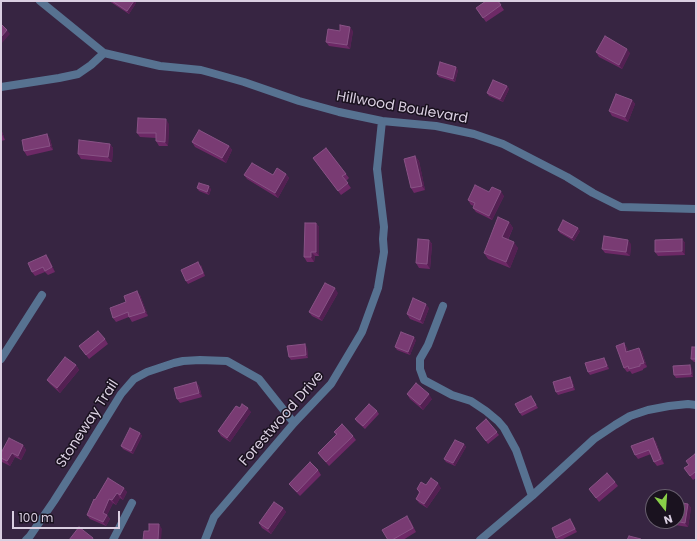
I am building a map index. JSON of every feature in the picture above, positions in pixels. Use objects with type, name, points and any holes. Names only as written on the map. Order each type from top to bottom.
[{"type":"street","name":"Hillwood Boulevard","points":[[40,1],[104,53],[160,66],[202,70],[339,112],[382,121],[436,126],[474,134],[503,144],[566,177],[593,194],[621,207],[696,209]]},
{"type":"street","points":[[1,87],[78,74],[104,53]]},
{"type":"street","name":"Forestwood Drive","points":[[205,540],[214,518],[294,423],[331,384],[362,332],[378,288],[384,252],[384,227],[377,169],[382,121]]},
{"type":"street","points":[[1,359],[42,295]]},
{"type":"street","points":[[443,306],[428,344],[420,359],[420,369],[424,380],[452,395],[471,401],[498,421],[507,433],[516,450],[532,496]]},
{"type":"street","name":"Stoneway Trail","points":[[26,540],[54,501],[121,394],[134,379],[147,372],[183,361],[226,361],[259,379],[294,423]]},
{"type":"street","points":[[480,540],[532,496],[594,439],[620,422],[630,416],[648,410],[682,404],[696,405]]},
{"type":"street","points":[[113,540],[132,503]]},
{"type":"building","points":[[112,1],[134,1],[127,11]]},
{"type":"building","points":[[486,1],[498,1],[501,5],[483,18],[476,8]]},
{"type":"building","points":[[1,24],[7,30],[1,37]]},
{"type":"building","points":[[340,25],[350,27],[347,45],[326,42],[328,29],[340,31]]},
{"type":"building","points":[[605,36],[627,49],[619,65],[596,52]]},
{"type":"building","points":[[440,62],[456,67],[453,79],[437,74]]},
{"type":"building","points":[[493,80],[507,86],[500,99],[487,93]]},
{"type":"building","points":[[616,94],[632,100],[625,117],[609,111]]},
{"type":"building","points":[[138,118],[166,119],[165,142],[156,141],[156,133],[137,133]]},
{"type":"building","points":[[199,130],[229,146],[222,158],[192,142]]},
{"type":"building","points":[[47,134],[50,146],[24,151],[22,140]]},
{"type":"building","points":[[79,140],[110,144],[108,157],[78,154]]},
{"type":"building","points":[[326,148],[346,174],[342,176],[348,183],[338,191],[313,158]]},
{"type":"building","points":[[415,156],[422,186],[411,188],[404,159]]},
{"type":"building","points":[[252,163],[273,175],[277,168],[286,174],[275,193],[244,175]]},
{"type":"building","points":[[199,183],[209,186],[207,192],[197,188]]},
{"type":"building","points":[[475,185],[489,192],[492,187],[501,191],[489,216],[473,208],[475,203],[468,200]]},
{"type":"building","points":[[498,217],[509,222],[502,237],[514,242],[506,262],[484,253]]},
{"type":"building","points":[[563,220],[578,228],[572,238],[558,230]]},
{"type":"building","points":[[305,223],[316,223],[316,252],[311,252],[311,257],[304,257]]},
{"type":"building","points":[[604,236],[628,240],[626,252],[602,249]]},
{"type":"building","points":[[418,239],[429,240],[427,264],[416,263]]},
{"type":"building","points":[[682,239],[682,251],[655,252],[655,240]]},
{"type":"building","points":[[46,255],[52,267],[45,271],[43,267],[32,272],[28,263]]},
{"type":"building","points":[[198,262],[203,273],[186,281],[181,270]]},
{"type":"building","points":[[325,283],[335,288],[319,317],[309,312]]},
{"type":"building","points":[[137,291],[145,312],[129,317],[128,312],[113,318],[110,308],[126,302],[124,296]]},
{"type":"building","points":[[413,298],[426,304],[420,320],[407,314]]},
{"type":"building","points":[[98,331],[105,339],[86,355],[79,346]]},
{"type":"building","points":[[401,332],[414,337],[408,352],[395,347]]},
{"type":"building","points":[[624,343],[626,352],[639,348],[644,363],[640,364],[640,366],[629,369],[628,366],[624,368],[616,346]]},
{"type":"building","points":[[305,344],[306,355],[289,357],[287,346]]},
{"type":"building","points":[[692,347],[696,347],[696,359],[691,359]]},
{"type":"building","points":[[65,357],[76,365],[57,388],[47,380]]},
{"type":"building","points":[[604,358],[607,366],[588,372],[585,363]]},
{"type":"building","points":[[690,365],[691,374],[674,375],[673,366]]},
{"type":"building","points":[[570,377],[573,387],[556,392],[553,382]]},
{"type":"building","points":[[196,382],[199,393],[177,399],[174,388]]},
{"type":"building","points":[[416,383],[429,394],[420,405],[407,394]]},
{"type":"building","points":[[531,396],[536,405],[520,413],[515,404]]},
{"type":"building","points":[[242,404],[248,408],[227,438],[218,431],[236,406],[240,408]]},
{"type":"building","points":[[369,404],[377,411],[363,426],[355,419]]},
{"type":"building","points":[[486,419],[497,432],[486,441],[476,428]]},
{"type":"building","points":[[342,424],[353,436],[326,462],[318,453],[337,434],[334,432]]},
{"type":"building","points":[[130,428],[140,433],[131,451],[121,446]]},
{"type":"building","points":[[9,438],[23,445],[18,456],[12,453],[7,461],[1,458],[1,453]]},
{"type":"building","points":[[653,438],[661,459],[654,462],[649,450],[635,455],[631,446]]},
{"type":"building","points":[[455,440],[464,444],[453,463],[444,459]]},
{"type":"building","points":[[695,454],[696,474],[695,472],[690,476],[684,468],[689,465],[686,461]]},
{"type":"building","points":[[310,462],[318,470],[297,492],[289,484]]},
{"type":"building","points":[[607,473],[615,482],[596,498],[589,489]]},
{"type":"building","points":[[108,478],[124,488],[120,495],[117,493],[112,500],[109,499],[103,513],[107,515],[103,522],[87,515],[94,499],[95,500]]},
{"type":"building","points":[[431,478],[438,483],[424,504],[416,499],[420,492],[417,489],[421,482],[426,485]]},
{"type":"building","points":[[274,502],[283,508],[268,529],[259,523]]},
{"type":"building","points":[[685,503],[688,504],[685,523]]},
{"type":"building","points":[[407,516],[413,528],[392,540],[388,540],[382,530]]},
{"type":"building","points":[[570,519],[575,529],[556,538],[552,528]]},
{"type":"building","points":[[149,524],[159,524],[158,540],[143,540],[144,531],[149,531]]},
{"type":"building","points":[[79,527],[93,538],[92,540],[69,540]]},
{"type":"building","points":[[629,536],[641,539],[627,540]]}]
